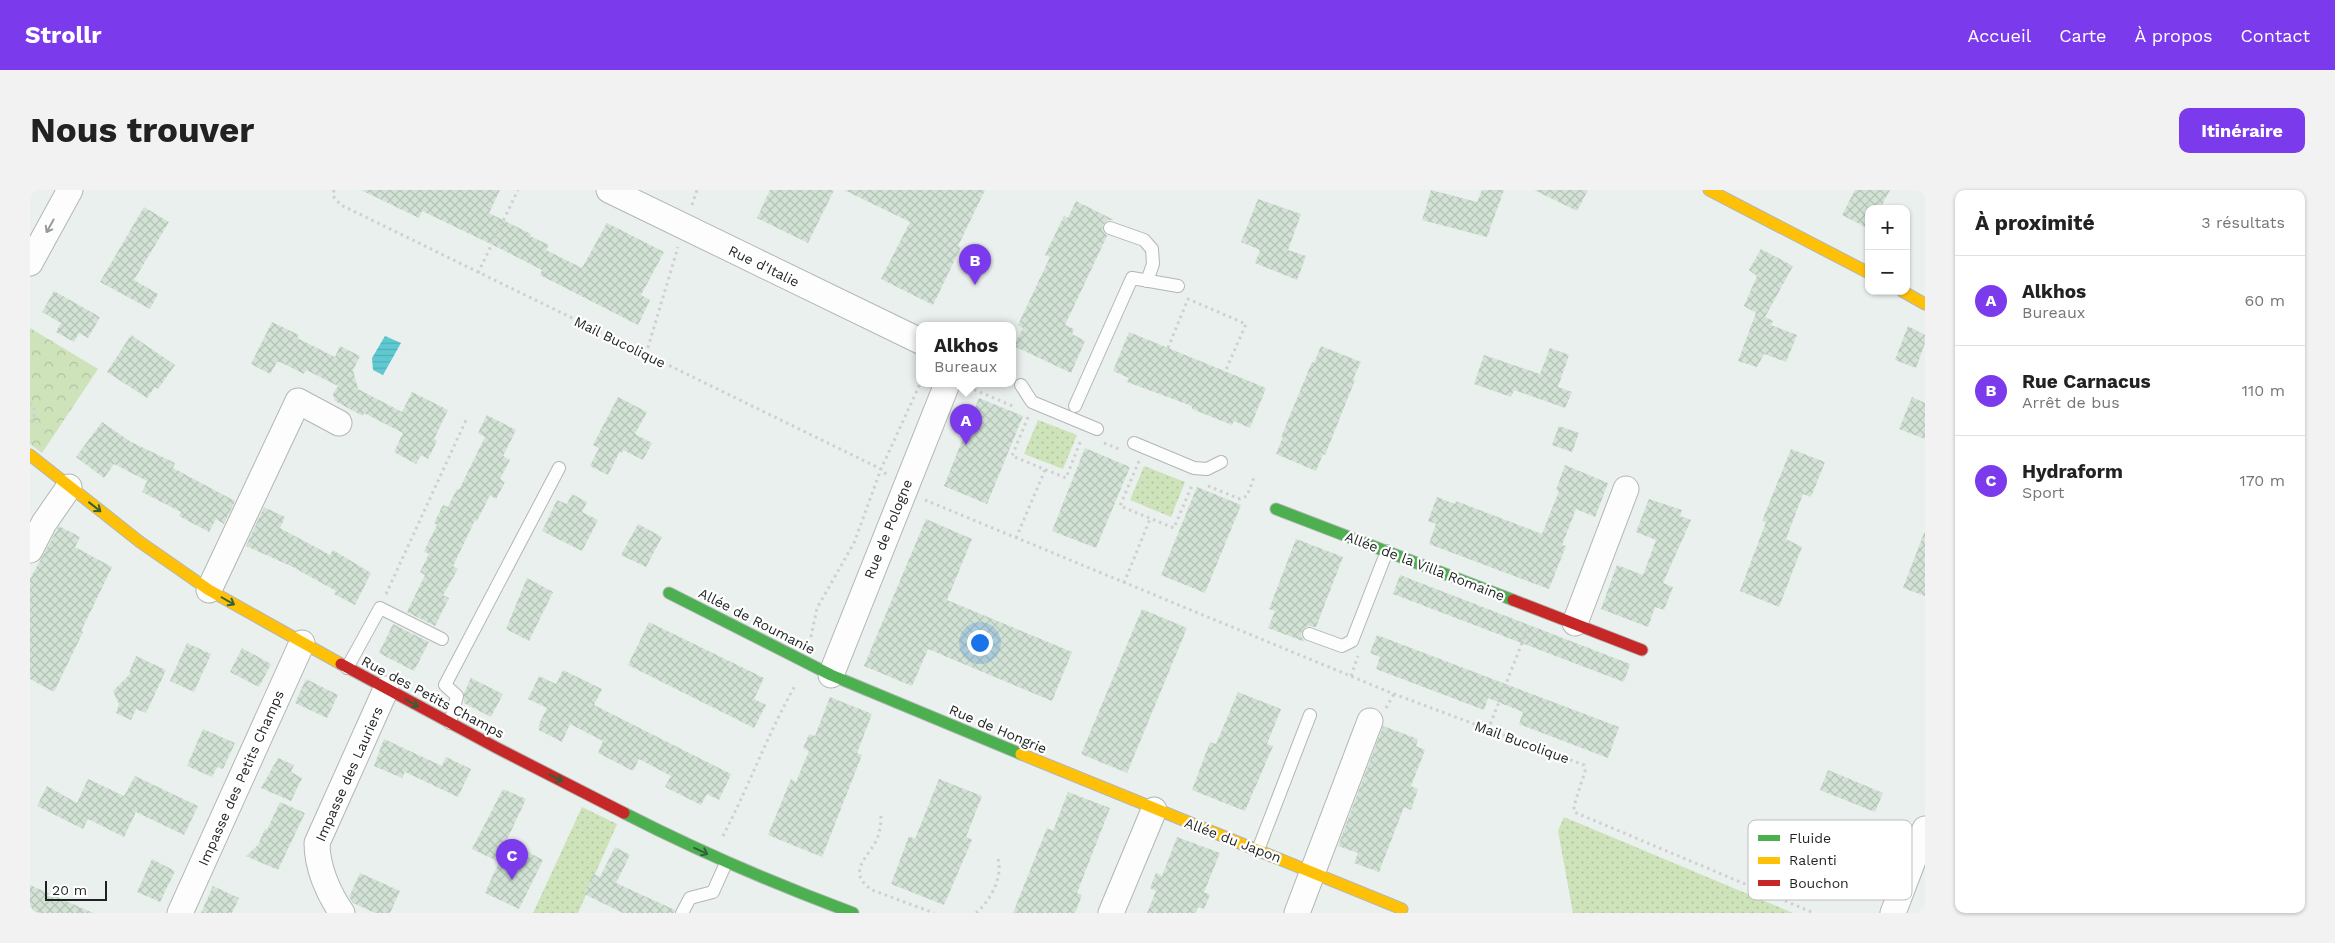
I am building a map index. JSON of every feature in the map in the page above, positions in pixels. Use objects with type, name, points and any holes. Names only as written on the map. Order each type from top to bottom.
[{"type":"street","points":[[30,263],[70,190]]},
{"type":"street","name":"Rue d'Italie","points":[[609,190],[916,339]]},
{"type":"street","points":[[1711,191],[1865,271]]},
{"type":"street","points":[[1909,295],[1925,304]]},
{"type":"street","name":"Rue de Pologne","points":[[831,675],[903,491],[955,387]]},
{"type":"street","points":[[209,590],[298,401],[339,423]]},
{"type":"street","name":"Rue des Petits Champs","points":[[30,455],[140,542],[209,590],[302,643],[450,723],[726,863],[853,913]]},
{"type":"street","points":[[30,550],[44,523],[69,487]]},
{"type":"street","points":[[1575,623],[1626,489]]},
{"type":"street","name":"Allée de la Villa Romaine","points":[[1276,509],[1642,650]]},
{"type":"street","name":"Allée de Roumanie","points":[[670,594],[831,675]]},
{"type":"street","name":"Impasse des Petits Champs","points":[[180,913],[302,643]]},
{"type":"street","name":"Rue de Hongrie","points":[[831,675],[1154,810]]},
{"type":"street","name":"Impasse des Lauriers","points":[[342,913],[333,900],[317,858],[317,842],[386,689]]},
{"type":"street","points":[[1297,913],[1370,721]]},
{"type":"street","points":[[1111,913],[1154,810]]},
{"type":"street","name":"Allée du Japon","points":[[1154,810],[1312,871],[1402,909]]},
{"type":"street","points":[[1912,863],[1925,829]]},
{"type":"street","points":[[1893,913],[1898,900]]},
{"type":"lane","points":[[1110,228],[1144,240],[1152,249],[1153,264],[1147,281]]},
{"type":"lane","points":[[1075,406],[1132,278],[1178,286]]},
{"type":"lane","points":[[1021,385],[1032,402],[1098,435]]},
{"type":"lane","points":[[1129,447],[1194,468],[1206,469],[1222,462]]},
{"type":"lane","points":[[450,723],[457,696],[445,685],[559,468]]},
{"type":"lane","points":[[1309,634],[1342,646],[1352,641],[1387,551]]},
{"type":"lane","points":[[347,668],[380,608],[442,639]]},
{"type":"lane","points":[[1258,850],[1310,715]]},
{"type":"lane","points":[[682,913],[690,898],[713,892],[726,863]]},
{"type":"path","name":"Mail Bucolique","points":[[334,190],[334,196],[341,205],[881,469],[903,491],[1228,626],[1488,730],[1584,765],[1586,771],[1574,806],[1574,812],[1748,885]]},
{"type":"path","points":[[478,273],[518,190]]},
{"type":"path","points":[[646,354],[697,190]]},
{"type":"path","points":[[1168,348],[1188,299],[1246,324],[1226,372]]},
{"type":"path","points":[[712,856],[738,806],[773,725],[805,663],[817,608],[854,543],[881,469],[919,387]]},
{"type":"path","points":[[962,387],[1022,409]]},
{"type":"path","points":[[30,403],[34,406],[34,418],[30,424]]},
{"type":"path","points":[[1030,413],[1012,456],[1066,478],[1084,435]]},
{"type":"path","points":[[380,608],[468,418]]},
{"type":"path","points":[[1098,435],[1129,447]]},
{"type":"path","points":[[1140,458],[1120,506],[1174,528],[1195,480],[1186,477]]},
{"type":"path","points":[[1016,538],[1045,469]]},
{"type":"path","points":[[1204,484],[1240,499],[1247,496],[1255,475]]},
{"type":"path","points":[[1124,583],[1150,518]]},
{"type":"path","points":[[1488,730],[1528,626],[1542,611]]},
{"type":"path","points":[[881,816],[879,834],[865,856],[861,866],[860,877],[865,885],[872,890],[934,913]]},
{"type":"path","points":[[976,913],[987,903],[1001,869],[998,859]]},
{"type":"path","name":"Mail Bucolique","points":[[1783,900],[1814,913]]},
{"type":"green space","points":[[30,328],[98,369],[42,453],[30,444]]},
{"type":"green space","points":[[1038,420],[1077,435],[1063,469],[1024,454]]},
{"type":"green space","points":[[1144,466],[1185,482],[1171,517],[1130,500]]},
{"type":"green space","points":[[582,807],[617,824],[578,913],[533,913]]},
{"type":"green space","points":[[1564,817],[1748,894],[1748,900],[1762,900],[1793,913],[1573,913],[1558,831]]},
{"type":"water","points":[[385,336],[401,343],[383,375],[373,370],[372,358]]},
{"type":"building","points":[[361,190],[500,190],[489,213],[531,234],[530,236],[549,245],[546,250],[582,268],[607,223],[664,252],[641,295],[650,300],[638,325],[540,275],[542,270],[499,248],[422,211],[419,218]]},
{"type":"building","points":[[770,190],[834,190],[808,243],[757,218]]},
{"type":"building","points":[[844,190],[985,190],[958,246],[961,247],[933,305],[881,279],[910,222]]},
{"type":"building","points":[[1431,190],[1477,202],[1482,190],[1504,190],[1487,237],[1422,220]]},
{"type":"building","points":[[1534,190],[1588,190],[1577,211]]},
{"type":"building","points":[[1855,190],[1890,190],[1882,205],[1865,205],[1865,227],[1842,215]]},
{"type":"building","points":[[1258,199],[1301,214],[1288,250],[1306,256],[1297,280],[1255,263],[1260,250],[1241,242]]},
{"type":"building","points":[[1076,201],[1114,220],[1108,220],[1103,225],[1102,230],[1107,236],[1065,325],[1074,329],[1072,334],[1085,341],[1071,373],[1016,347],[1016,342],[1023,328],[1018,325],[1050,257],[1045,255],[1064,216],[1068,218]]},
{"type":"building","points":[[144,207],[169,222],[134,280],[158,294],[150,309],[100,282]]},
{"type":"building","points":[[1761,249],[1793,266],[1765,317],[1773,321],[1771,325],[1797,335],[1786,362],[1764,354],[1757,367],[1738,361],[1756,313],[1744,306],[1757,276],[1749,270]]},
{"type":"building","points":[[54,291],[100,317],[88,338],[79,333],[74,342],[56,332],[61,323],[42,312]]},
{"type":"building","points":[[272,322],[299,335],[297,338],[335,357],[340,346],[360,356],[353,370],[358,389],[402,412],[412,392],[448,410],[434,439],[437,441],[428,459],[421,455],[416,464],[394,452],[403,433],[364,413],[363,416],[335,401],[333,394],[338,386],[306,370],[304,374],[280,362],[277,362],[270,374],[251,364]]},
{"type":"building","points":[[1908,326],[1925,335],[1925,343],[1916,368],[1895,360]]},
{"type":"building","points":[[1129,332],[1266,388],[1250,428],[1234,421],[1232,425],[1192,409],[1192,406],[1127,382],[1129,378],[1113,371]]},
{"type":"building","points":[[131,335],[175,365],[158,389],[155,387],[147,398],[107,372]]},
{"type":"building","points":[[1321,346],[1361,362],[1325,455],[1323,454],[1316,471],[1276,454],[1283,437],[1281,437],[1312,362],[1314,363]]},
{"type":"building","points":[[1550,348],[1569,355],[1558,387],[1572,392],[1565,408],[1514,390],[1511,397],[1474,384],[1484,355],[1540,374]]},
{"type":"building","points":[[618,397],[647,412],[635,434],[652,443],[643,460],[623,450],[622,453],[620,451],[608,475],[590,466],[599,448],[593,445]]},
{"type":"building","points":[[1912,397],[1925,403],[1925,439],[1899,429]]},
{"type":"building","points":[[979,398],[1023,416],[987,504],[944,486]]},
{"type":"building","points":[[487,415],[516,430],[503,456],[510,460],[500,479],[505,482],[496,499],[490,495],[477,521],[475,520],[453,566],[458,569],[443,595],[449,598],[435,626],[407,612],[425,575],[420,572],[429,554],[424,551],[437,525],[434,523],[443,505],[448,507],[457,489],[459,490],[485,437],[478,433]]},
{"type":"building","points":[[102,422],[131,442],[175,463],[173,468],[235,501],[224,524],[216,519],[209,532],[179,516],[181,512],[142,492],[147,481],[114,464],[104,478],[76,457]]},
{"type":"building","points":[[1559,426],[1579,433],[1572,452],[1552,445]]},
{"type":"building","points":[[1085,448],[1130,467],[1096,548],[1052,531]]},
{"type":"building","points":[[1791,449],[1825,462],[1811,497],[1803,494],[1786,539],[1802,547],[1779,607],[1740,591],[1766,522],[1762,521]]},
{"type":"building","points":[[1565,465],[1608,483],[1595,517],[1576,509],[1562,545],[1566,546],[1549,589],[1429,544],[1436,524],[1428,521],[1437,497],[1455,504],[1456,501],[1542,534],[1559,491],[1556,490]]},
{"type":"building","points":[[1197,487],[1241,505],[1205,593],[1161,575]]},
{"type":"building","points":[[572,494],[587,502],[582,512],[598,520],[582,551],[542,531],[557,500],[567,504]]},
{"type":"building","points":[[1649,499],[1682,510],[1680,516],[1691,520],[1663,583],[1673,587],[1664,610],[1655,607],[1648,627],[1601,609],[1617,565],[1643,575],[1656,540],[1636,532]]},
{"type":"building","points":[[264,507],[285,517],[280,528],[330,555],[333,550],[371,573],[355,605],[334,594],[336,591],[293,567],[246,546]]},
{"type":"building","points":[[926,519],[972,539],[947,600],[1072,652],[1052,701],[928,649],[912,686],[864,666]]},
{"type":"building","points":[[638,524],[662,537],[646,567],[621,555]]},
{"type":"building","points":[[59,526],[80,537],[75,547],[112,567],[54,692],[30,679],[30,579]]},
{"type":"building","points":[[1925,533],[1925,596],[1903,588]]},
{"type":"building","points":[[1296,539],[1343,557],[1316,627],[1307,626],[1302,631],[1301,636],[1305,642],[1268,628],[1275,611],[1269,609]]},
{"type":"building","points":[[1400,575],[1630,664],[1624,682],[1393,594]]},
{"type":"building","points":[[527,578],[553,592],[529,641],[506,629]]},
{"type":"building","points":[[1142,609],[1187,628],[1127,773],[1081,754]]},
{"type":"building","points":[[649,622],[764,678],[754,699],[766,705],[754,728],[628,665]]},
{"type":"building","points":[[393,624],[429,642],[414,671],[379,653]]},
{"type":"building","points":[[1377,635],[1619,727],[1608,758],[1519,724],[1523,712],[1488,698],[1484,710],[1376,669],[1380,657],[1370,653]]},
{"type":"building","points":[[187,643],[211,654],[194,692],[170,681]]},
{"type":"building","points":[[242,648],[271,664],[259,687],[230,672]]},
{"type":"building","points":[[136,656],[166,670],[146,713],[136,709],[131,720],[116,713],[119,704],[113,691],[131,673],[129,673]]},
{"type":"building","points":[[563,670],[602,689],[594,705],[731,774],[719,800],[707,794],[701,805],[665,787],[671,776],[639,759],[633,771],[598,753],[603,741],[570,724],[562,742],[539,730],[539,724],[547,708],[528,699],[539,676],[556,684]]},
{"type":"building","points":[[471,678],[503,694],[491,717],[464,703],[464,693]]},
{"type":"building","points":[[306,679],[338,695],[327,718],[295,703]]},
{"type":"building","points":[[1238,692],[1281,709],[1267,744],[1273,746],[1245,811],[1192,790],[1210,742],[1216,744]]},
{"type":"building","points":[[830,697],[872,714],[857,753],[862,755],[822,857],[768,835],[791,779],[796,782],[809,751],[803,748],[809,734],[815,736]]},
{"type":"building","points":[[1383,726],[1418,739],[1416,746],[1425,750],[1411,786],[1418,789],[1411,810],[1404,807],[1379,872],[1354,863],[1358,853],[1338,846]]},
{"type":"building","points":[[203,729],[235,743],[223,769],[217,767],[212,777],[187,766]]},
{"type":"building","points":[[384,739],[442,766],[446,757],[471,769],[458,797],[405,772],[402,778],[374,766]]},
{"type":"building","points":[[278,758],[294,765],[291,772],[302,778],[291,801],[261,788]]},
{"type":"building","points":[[1828,770],[1883,793],[1875,812],[1820,790]]},
{"type":"building","points":[[135,776],[198,806],[184,835],[136,812],[124,837],[88,819],[83,829],[37,806],[47,786],[77,803],[88,779],[124,796]]},
{"type":"building","points":[[939,779],[982,796],[966,837],[972,840],[944,905],[891,884],[909,836],[915,839]]},
{"type":"building","points":[[503,789],[526,799],[497,861],[472,849]]},
{"type":"building","points":[[1068,792],[1110,808],[1077,893],[1082,895],[1075,913],[1013,913],[1047,828],[1053,831]]},
{"type":"building","points":[[280,802],[305,813],[278,870],[246,856],[258,845]]},
{"type":"building","points":[[1177,837],[1220,853],[1204,892],[1210,895],[1204,909],[1198,907],[1196,913],[1147,913],[1156,891],[1150,888],[1156,873],[1162,876]]},
{"type":"building","points":[[615,847],[630,855],[616,883],[675,910],[674,913],[623,913],[584,894],[593,874],[600,877]]},
{"type":"building","points":[[528,852],[543,860],[519,909],[485,893],[502,855]]},
{"type":"building","points":[[152,859],[175,871],[160,902],[137,892]]},
{"type":"building","points":[[360,873],[400,891],[390,913],[375,913],[353,903],[349,897]]},
{"type":"building","points":[[30,885],[93,913],[30,913]]},
{"type":"building","points":[[213,886],[239,898],[232,913],[201,913]]},
{"type":"traffic: fast","points":[[1276,509],[1513,600]]},
{"type":"traffic: fast","points":[[669,593],[831,675],[1021,754]]},
{"type":"traffic: fast","points":[[624,813],[680,841],[737,866],[853,913]]},
{"type":"traffic: slow","points":[[1709,190],[1865,271]]},
{"type":"traffic: slow","points":[[1909,295],[1925,304]]},
{"type":"traffic: slow","points":[[30,455],[140,542],[209,590],[341,664]]},
{"type":"traffic: slow","points":[[1021,754],[1402,909]]},
{"type":"traffic: jam","points":[[1513,600],[1642,650]]},
{"type":"traffic: jam","points":[[341,664],[497,748],[624,813]]},
{"type":"place","name":"Rue Carnacus","points":[[975,285]]},
{"type":"place","name":"Alkhos","points":[[966,445]]},
{"type":"place","name":"Hydraform","points":[[512,880]]}]
